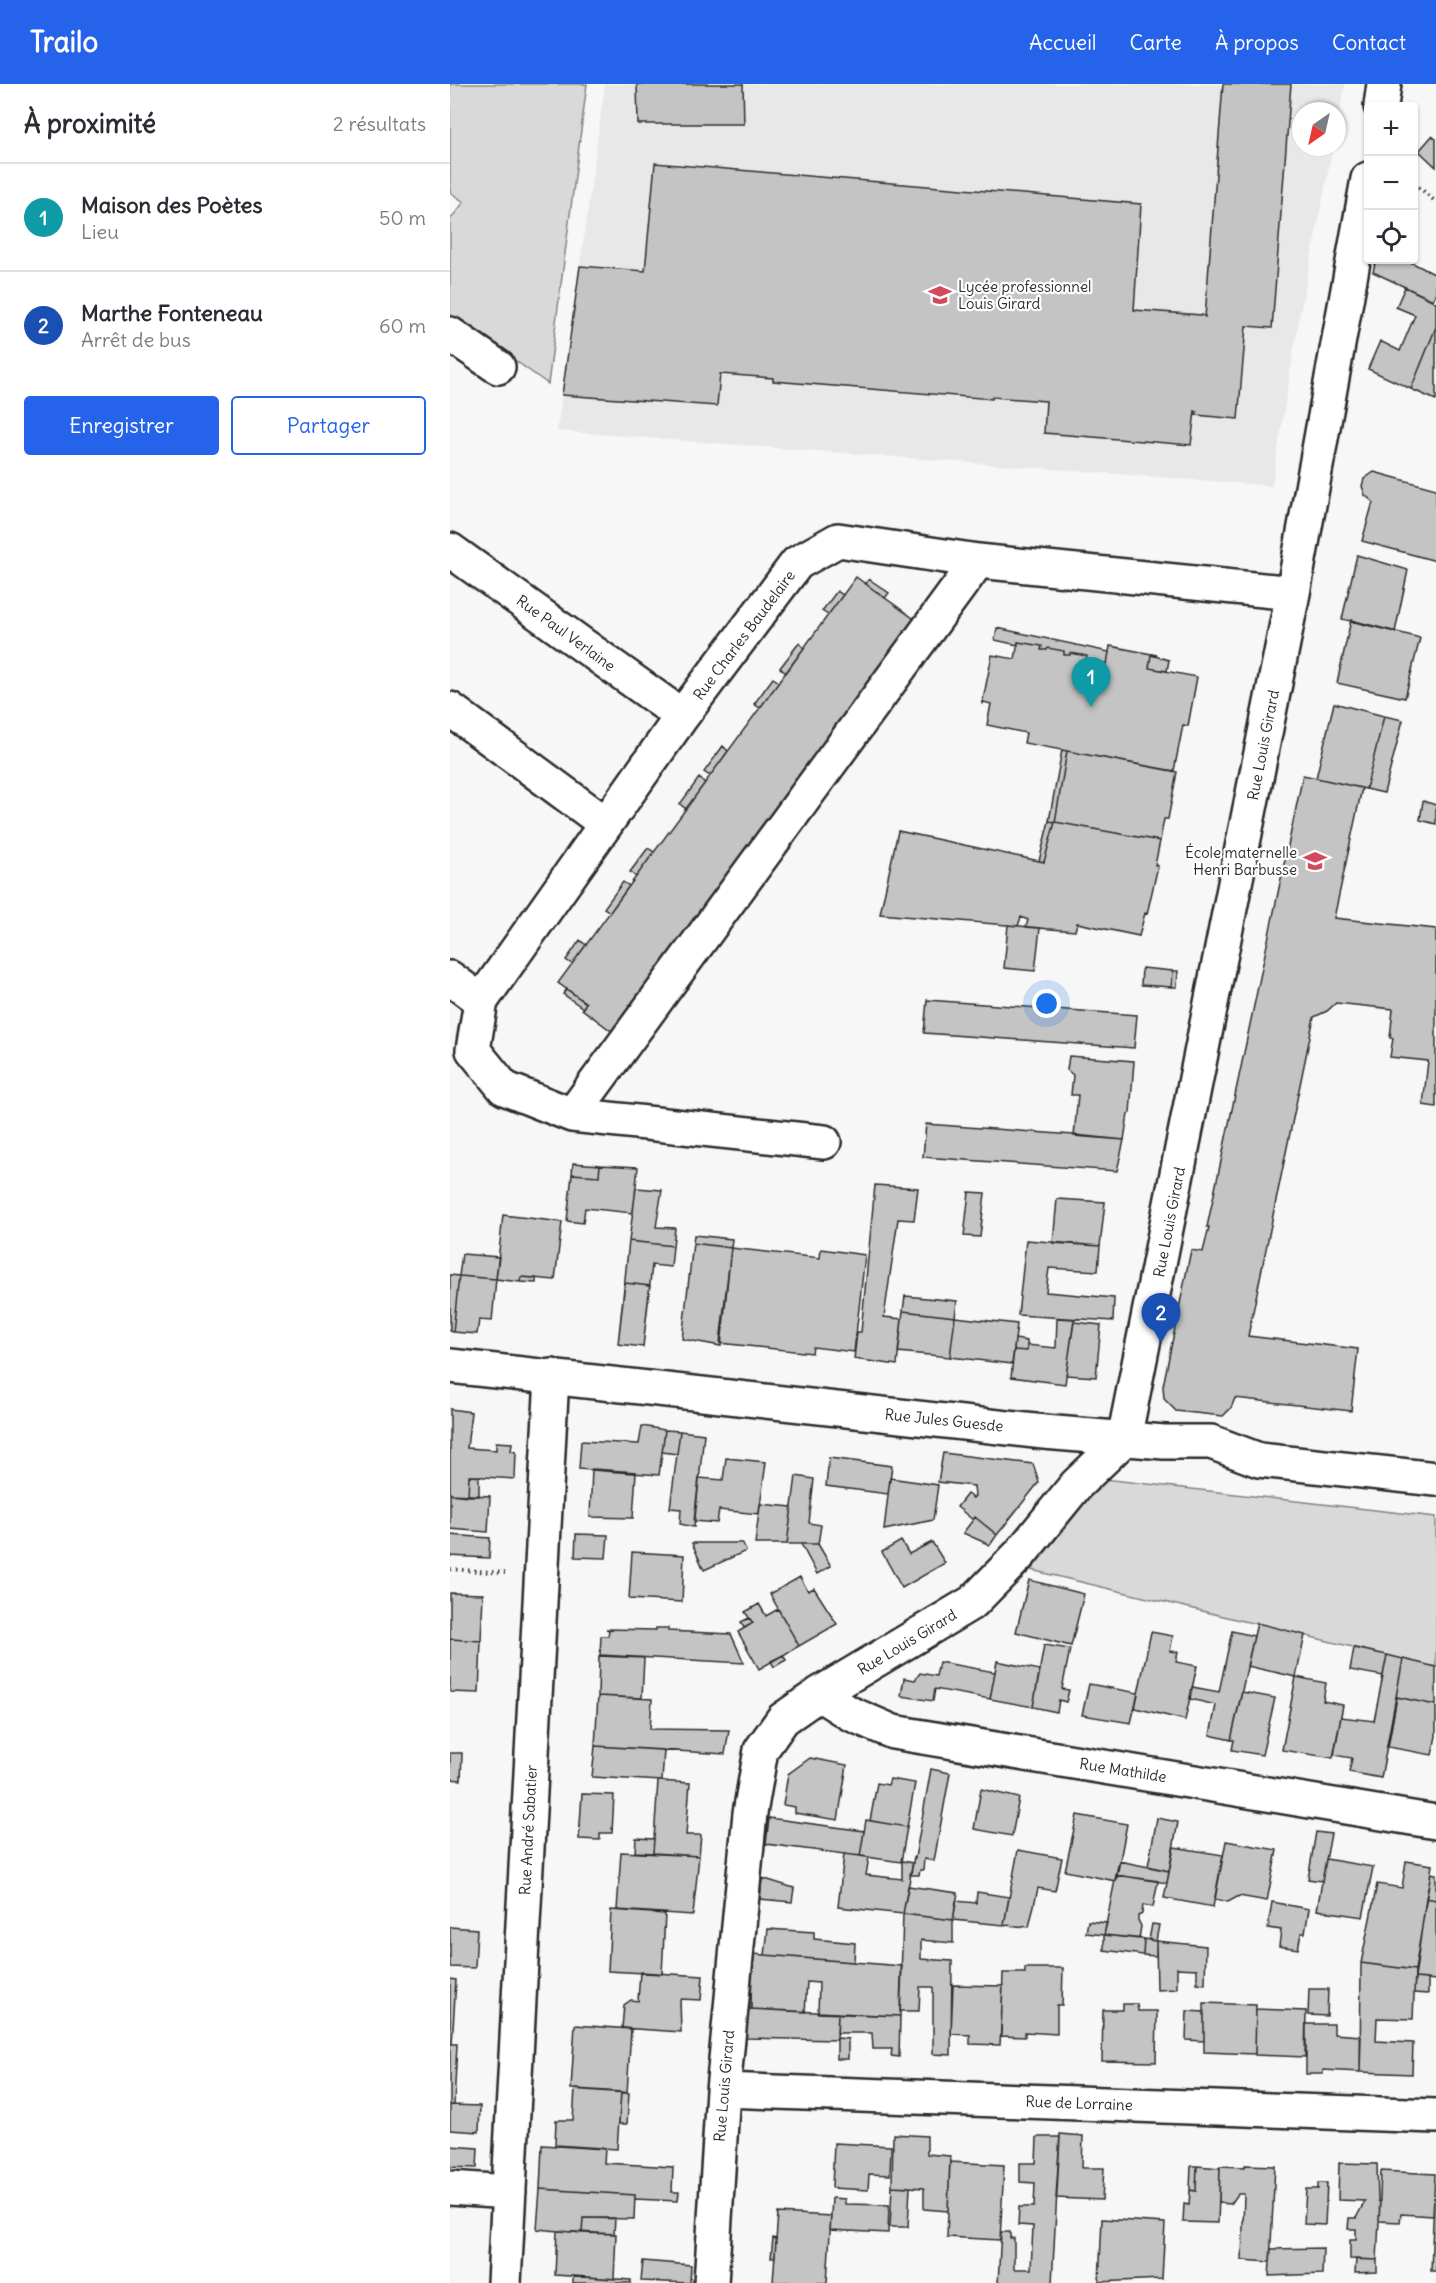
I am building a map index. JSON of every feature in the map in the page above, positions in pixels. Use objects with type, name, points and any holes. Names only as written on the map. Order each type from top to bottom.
[{"type":"street","points":[[1382,102],[1384,84]]},
{"type":"street","name":"Rue Louis Girard","points":[[711,2283],[723,2090],[750,1813],[761,1750],[783,1719],[819,1694],[973,1602],[1020,1554],[1076,1485],[1124,1439],[1293,593],[1364,201]]},
{"type":"street","points":[[450,334],[498,367]]},
{"type":"street","name":"Rue Charles Baudelaire","points":[[481,1001],[682,716],[798,563],[838,540],[978,561],[1293,593]]},
{"type":"street","name":"Rue Paul Verlaine","points":[[450,550],[682,716]]},
{"type":"street","points":[[572,1115],[978,561]]},
{"type":"street","points":[[450,709],[606,824]]},
{"type":"street","points":[[450,978],[481,1001],[473,1050],[504,1088],[572,1115],[824,1142]]},
{"type":"street","name":"Rue Jules Guesde","points":[[450,1366],[1124,1439],[1211,1442],[1259,1460],[1436,1479]]},
{"type":"street","name":"Rue André Sabatier","points":[[504,2283],[552,1376]]},
{"type":"street","name":"Rue Mathilde","points":[[819,1694],[849,1713],[893,1732],[1436,1822]]},
{"type":"street","name":"Rue de Lorraine","points":[[723,2090],[1436,2116]]},
{"type":"street","points":[[450,2188],[509,2192]]},
{"type":"path","points":[[1418,187],[1436,202]]},
{"type":"path","points":[[450,1569],[542,1574]]},
{"type":"shaded area","points":[[450,84],[587,84],[548,384],[450,314],[450,220],[464,202],[450,192]]},
{"type":"shaded area","name":"Lycée professionnel Louis Girard","points":[[605,84],[1345,84],[1341,102],[1292,102],[1292,156],[1331,156],[1298,324],[1272,486],[557,431]]},
{"type":"shaded area","points":[[1104,1479],[1436,1517],[1436,1667],[1031,1570]]},
{"type":"building","points":[[637,84],[743,84],[744,124],[638,124]]},
{"type":"building","points":[[1223,84],[1291,84],[1272,328],[1246,326],[1238,419],[1196,415],[1195,411],[1191,445],[1044,433],[1046,401],[992,397],[992,399],[773,381],[773,378],[720,374],[717,406],[562,395],[580,266],[645,271],[655,163],[1141,204],[1134,310],[1205,317]]},
{"type":"building","points":[[1432,136],[1436,139],[1436,167],[1419,151]]},
{"type":"building","points":[[1375,264],[1415,264],[1436,275],[1436,293],[1433,300],[1373,272]]},
{"type":"building","points":[[1405,287],[1436,302],[1436,327],[1411,389],[1368,369],[1380,341],[1400,351],[1415,315],[1396,307]]},
{"type":"building","points":[[1436,327],[1436,400],[1411,389]]},
{"type":"building","points":[[1374,472],[1436,489],[1436,561],[1362,541],[1373,502],[1365,495],[1362,486],[1364,479]]},
{"type":"building","points":[[1357,555],[1408,570],[1395,632],[1342,619]]},
{"type":"building","points":[[856,577],[917,621],[614,1033],[582,1009],[586,1003],[558,983]]},
{"type":"building","points":[[869,579],[889,593],[885,598],[866,584]]},
{"type":"building","points":[[837,591],[843,595],[828,615],[822,611]]},
{"type":"building","points":[[1351,620],[1420,638],[1405,698],[1337,683]]},
{"type":"building","points":[[997,628],[1109,652],[1107,664],[1086,660],[1087,656],[1070,653],[1070,655],[1064,655],[1064,651],[1048,648],[1041,650],[1042,646],[1018,642],[1018,645],[995,640]]},
{"type":"building","points":[[1018,642],[1042,646],[1041,650],[1048,648],[1064,651],[1064,655],[1070,655],[1070,653],[1087,656],[1086,660],[1107,664],[1110,646],[1157,655],[1151,655],[1149,668],[1197,677],[1188,726],[1183,725],[1174,771],[1024,743],[1026,733],[987,725],[991,704],[984,702],[982,705],[992,655],[1015,659]]},
{"type":"building","points":[[799,643],[804,648],[786,673],[780,668]]},
{"type":"building","points":[[1151,655],[1169,660],[1167,671],[1149,668]]},
{"type":"building","points":[[773,678],[779,682],[760,708],[754,704]]},
{"type":"building","points":[[1334,703],[1384,716],[1366,789],[1316,778]]},
{"type":"building","points":[[1384,716],[1403,720],[1384,793],[1366,789]]},
{"type":"building","points":[[723,746],[728,751],[710,776],[704,772]]},
{"type":"building","points":[[1062,750],[1067,751],[1055,822],[1049,821]]},
{"type":"building","points":[[1067,751],[1177,772],[1168,819],[1164,819],[1160,841],[1055,822]]},
{"type":"building","points":[[1303,775],[1362,788],[1334,918],[1436,929],[1436,1107],[1423,1105],[1428,1061],[1390,1057],[1393,1038],[1390,1038],[1393,1009],[1336,1003],[1327,1011],[1314,1017],[1248,1336],[1358,1349],[1351,1411],[1235,1398],[1231,1408],[1223,1416],[1176,1411],[1164,1399],[1163,1386],[1191,1250],[1203,1252],[1209,1227],[1207,1227]]},
{"type":"building","points":[[699,778],[705,783],[686,809],[680,804]]},
{"type":"building","points":[[1423,801],[1436,805],[1436,824],[1420,820]]},
{"type":"building","points":[[1049,821],[1055,822],[1044,862],[1039,861]]},
{"type":"building","points":[[1055,822],[1160,841],[1155,865],[1158,866],[1147,914],[1145,913],[1139,936],[1077,923],[1075,931],[1026,927],[1028,920],[1021,917],[1018,926],[880,914],[898,831],[1044,862]]},
{"type":"building","points":[[648,848],[654,852],[636,877],[630,872]]},
{"type":"building","points":[[623,882],[629,886],[610,912],[604,908]]},
{"type":"building","points":[[1008,925],[1040,928],[1035,971],[1004,968]]},
{"type":"building","points":[[580,940],[586,945],[572,964],[566,960]]},
{"type":"building","points":[[1142,968],[1173,971],[1172,987],[1141,985]]},
{"type":"building","points":[[1173,971],[1178,971],[1177,987],[1172,987]]},
{"type":"building","points":[[567,989],[586,1003],[583,1008],[563,994]]},
{"type":"building","points":[[927,1000],[1137,1015],[1134,1048],[924,1033]]},
{"type":"building","points":[[1069,1056],[1134,1061],[1130,1113],[1124,1140],[1074,1136],[1078,1095],[1071,1095],[1073,1075],[1067,1070]]},
{"type":"building","points":[[926,1124],[1124,1140],[1117,1171],[923,1157]]},
{"type":"building","points":[[573,1163],[600,1165],[599,1176],[572,1174]]},
{"type":"building","points":[[600,1165],[638,1167],[633,1213],[585,1208],[583,1223],[567,1221],[572,1174],[599,1176]]},
{"type":"building","points":[[875,1185],[918,1188],[914,1220],[898,1219],[884,1317],[902,1319],[897,1365],[854,1359],[857,1332],[861,1332]]},
{"type":"building","points":[[636,1188],[662,1190],[656,1227],[675,1228],[673,1246],[629,1241]]},
{"type":"building","points":[[969,1192],[985,1193],[980,1237],[964,1236]]},
{"type":"building","points":[[1057,1199],[1105,1202],[1100,1246],[1053,1243]]},
{"type":"building","points":[[503,1215],[562,1222],[555,1280],[521,1277],[520,1282],[496,1279]]},
{"type":"building","points":[[694,1235],[732,1239],[731,1248],[693,1243]]},
{"type":"building","points":[[1026,1240],[1100,1246],[1098,1271],[1049,1268],[1046,1292],[1114,1298],[1113,1321],[1018,1315]]},
{"type":"building","points":[[629,1241],[673,1246],[671,1267],[652,1265],[643,1347],[618,1344]]},
{"type":"building","points":[[693,1243],[731,1248],[721,1346],[682,1339]]},
{"type":"building","points":[[731,1248],[820,1258],[821,1249],[865,1255],[854,1352],[813,1347],[812,1353],[720,1343]]},
{"type":"building","points":[[462,1254],[499,1257],[496,1279],[459,1276]]},
{"type":"building","points":[[450,1275],[459,1276],[453,1332],[450,1331]]},
{"type":"building","points":[[459,1276],[496,1279],[492,1321],[479,1320],[477,1334],[453,1332]]},
{"type":"building","points":[[521,1277],[536,1278],[536,1283],[520,1282]]},
{"type":"building","points":[[625,1283],[650,1286],[643,1347],[618,1344]]},
{"type":"building","points":[[905,1296],[957,1301],[955,1317],[903,1311]]},
{"type":"building","points":[[903,1311],[955,1317],[950,1357],[898,1352]]},
{"type":"building","points":[[955,1317],[1017,1324],[1012,1364],[950,1357]]},
{"type":"building","points":[[1057,1318],[1074,1319],[1065,1384],[1011,1377],[1014,1350],[1027,1351],[1027,1345],[1056,1348]]},
{"type":"building","points":[[1074,1322],[1101,1325],[1096,1377],[1066,1375]]},
{"type":"building","points":[[1015,1339],[1027,1341],[1027,1351],[1014,1350]]},
{"type":"building","points":[[450,1409],[471,1412],[467,1448],[496,1450],[496,1442],[512,1443],[511,1451],[516,1452],[515,1479],[469,1476],[468,1496],[450,1494]]},
{"type":"building","points":[[642,1426],[665,1430],[659,1475],[579,1469],[581,1441],[639,1444]]},
{"type":"building","points":[[665,1430],[680,1431],[677,1454],[662,1452]]},
{"type":"building","points":[[680,1431],[704,1434],[694,1527],[680,1524],[681,1509],[670,1508]]},
{"type":"building","points":[[943,1453],[1033,1464],[1039,1482],[997,1535],[975,1517],[973,1520],[957,1507],[967,1494],[973,1498],[975,1496],[974,1486],[938,1482]]},
{"type":"building","points":[[726,1458],[766,1462],[759,1514],[719,1510],[717,1523],[694,1521],[699,1478],[723,1480]]},
{"type":"building","points":[[829,1458],[892,1466],[888,1494],[826,1486]]},
{"type":"building","points":[[592,1469],[636,1472],[633,1518],[590,1517]]},
{"type":"building","points":[[469,1476],[479,1476],[479,1496],[468,1496]]},
{"type":"building","points":[[796,1476],[814,1479],[809,1523],[821,1525],[818,1544],[787,1544]]},
{"type":"building","points":[[890,1478],[938,1485],[933,1520],[884,1530]]},
{"type":"building","points":[[450,1494],[490,1496],[488,1532],[450,1529]]},
{"type":"building","points":[[760,1504],[792,1507],[787,1544],[755,1544]]},
{"type":"building","points":[[975,1517],[997,1535],[990,1545],[963,1533]]},
{"type":"building","points":[[576,1534],[608,1535],[606,1558],[575,1557]]},
{"type":"building","points":[[450,1535],[490,1538],[489,1558],[450,1556]]},
{"type":"building","points":[[901,1541],[909,1554],[932,1542],[945,1563],[902,1588],[882,1552]]},
{"type":"building","points":[[692,1543],[742,1543],[746,1551],[704,1570]]},
{"type":"building","points":[[801,1544],[818,1544],[831,1566],[817,1574]]},
{"type":"building","points":[[632,1552],[684,1555],[682,1602],[629,1599]]},
{"type":"building","points":[[800,1577],[808,1591],[814,1588],[837,1624],[799,1646],[770,1594]]},
{"type":"building","points":[[1029,1580],[1084,1594],[1071,1646],[1016,1632]]},
{"type":"building","points":[[450,1593],[483,1594],[481,1641],[450,1639]]},
{"type":"building","points":[[759,1604],[766,1616],[778,1609],[799,1646],[759,1669],[738,1632],[753,1623],[745,1612]]},
{"type":"building","points":[[749,1618],[753,1623],[744,1628],[741,1622]]},
{"type":"building","points":[[1257,1623],[1305,1635],[1296,1677],[1247,1666]]},
{"type":"building","points":[[656,1628],[668,1628],[668,1631],[731,1634],[744,1663],[600,1655],[601,1636],[608,1636],[609,1630],[606,1629],[656,1630]]},
{"type":"building","points":[[1232,1631],[1254,1636],[1231,1740],[1210,1735],[1216,1705],[1190,1699],[1192,1687],[1219,1692]]},
{"type":"building","points":[[1151,1632],[1173,1636],[1170,1651],[1178,1652],[1176,1662],[1197,1666],[1185,1720],[1135,1708]]},
{"type":"building","points":[[450,1639],[481,1641],[479,1693],[450,1692]]},
{"type":"building","points":[[1044,1645],[1070,1649],[1062,1689],[1069,1690],[1066,1702],[1059,1700],[1057,1712],[1033,1707]]},
{"type":"building","points":[[1354,1648],[1387,1655],[1383,1676],[1350,1670]]},
{"type":"building","points":[[783,1655],[786,1660],[774,1667],[771,1661]]},
{"type":"building","points":[[1387,1655],[1403,1659],[1381,1778],[1349,1772],[1352,1758],[1334,1755],[1341,1717],[1374,1721]]},
{"type":"building","points":[[599,1656],[644,1658],[642,1698],[598,1696]]},
{"type":"building","points":[[1403,1659],[1436,1667],[1436,1705],[1396,1697]]},
{"type":"building","points":[[997,1661],[1040,1670],[1033,1707],[990,1699]]},
{"type":"building","points":[[939,1662],[995,1672],[990,1699],[935,1689],[933,1701],[901,1696],[904,1678],[915,1680],[920,1673],[936,1676]]},
{"type":"building","points":[[1296,1677],[1326,1683],[1323,1701],[1343,1705],[1333,1758],[1282,1750]]},
{"type":"building","points":[[1089,1684],[1138,1693],[1131,1723],[1082,1715]]},
{"type":"building","points":[[1242,1692],[1275,1698],[1262,1755],[1232,1750],[1234,1740],[1231,1740]]},
{"type":"building","points":[[598,1696],[652,1699],[650,1729],[729,1730],[725,1754],[595,1746]]},
{"type":"building","points":[[1397,1697],[1436,1705],[1436,1736],[1432,1755],[1388,1747]]},
{"type":"building","points":[[595,1746],[664,1750],[662,1781],[592,1777]]},
{"type":"building","points":[[450,1753],[462,1753],[461,1780],[450,1779]]},
{"type":"building","points":[[810,1758],[847,1765],[838,1820],[795,1813],[795,1807],[783,1805],[788,1774]]},
{"type":"building","points":[[931,1769],[950,1773],[934,1861],[924,1859],[923,1870],[920,1870],[919,1875],[910,1875],[915,1858]]},
{"type":"building","points":[[890,1779],[915,1783],[907,1827],[870,1821],[877,1783],[888,1785]]},
{"type":"building","points":[[658,1781],[690,1783],[686,1835],[701,1835],[699,1856],[653,1853]]},
{"type":"building","points":[[981,1789],[1019,1798],[1012,1836],[974,1829]]},
{"type":"building","points":[[582,1794],[614,1795],[612,1833],[600,1833],[600,1840],[579,1839]]},
{"type":"building","points":[[1077,1815],[1127,1824],[1116,1881],[1065,1871]]},
{"type":"building","points":[[769,1818],[864,1831],[860,1856],[766,1844]]},
{"type":"building","points":[[1157,1818],[1178,1822],[1169,1871],[1148,1866]]},
{"type":"building","points":[[866,1820],[907,1827],[901,1862],[860,1856]]},
{"type":"building","points":[[1316,1832],[1331,1834],[1322,1881],[1308,1879]]},
{"type":"building","points":[[636,1838],[654,1839],[653,1853],[635,1852]]},
{"type":"building","points":[[1226,1841],[1277,1850],[1267,1901],[1239,1896],[1228,1902],[1215,1899]]},
{"type":"building","points":[[1174,1847],[1223,1855],[1213,1907],[1164,1898]]},
{"type":"building","points":[[1018,1850],[1062,1858],[1055,1891],[1038,1888],[1029,1927],[1004,1925]]},
{"type":"building","points":[[621,1852],[699,1856],[693,1915],[617,1910]]},
{"type":"building","points":[[844,1854],[869,1857],[866,1875],[902,1879],[902,1861],[913,1863],[903,1914],[838,1907]]},
{"type":"building","points":[[1326,1859],[1373,1867],[1363,1917],[1317,1910]]},
{"type":"building","points":[[1119,1861],[1169,1871],[1167,1883],[1116,1875]]},
{"type":"building","points":[[1406,1861],[1432,1865],[1415,1970],[1361,1963],[1377,1884],[1402,1888]]},
{"type":"building","points":[[1431,1873],[1436,1874],[1436,1900],[1426,1898]]},
{"type":"building","points":[[1116,1875],[1158,1881],[1153,1907],[1143,1905],[1142,1914],[1138,1916],[1141,1926],[1139,1939],[1104,1935]]},
{"type":"building","points":[[762,1878],[794,1888],[792,1902],[760,1899]]},
{"type":"building","points":[[908,1886],[958,1893],[953,1920],[903,1914]]},
{"type":"building","points":[[977,1892],[1009,1897],[1004,1925],[953,1920],[956,1901],[976,1903]]},
{"type":"building","points":[[1426,1898],[1436,1900],[1436,1980],[1415,1978]]},
{"type":"building","points":[[1272,1902],[1309,1909],[1305,1933],[1301,1933],[1298,1949],[1279,1946],[1281,1930],[1268,1928]]},
{"type":"building","points":[[611,1910],[665,1914],[662,1974],[608,1971]]},
{"type":"building","points":[[903,1914],[953,1920],[953,1943],[921,1940],[921,1959],[952,1961],[951,2055],[933,2054],[933,1987],[920,1987],[919,2011],[900,2011]]},
{"type":"building","points":[[1088,1921],[1107,1923],[1104,1935],[1086,1933]]},
{"type":"building","points":[[1152,1924],[1159,1925],[1156,1941],[1149,1940]]},
{"type":"building","points":[[450,1927],[477,1929],[475,1968],[450,1967]]},
{"type":"building","points":[[768,1929],[814,1932],[814,1939],[855,1943],[854,1962],[765,1955]]},
{"type":"building","points":[[1104,1935],[1144,1939],[1143,1955],[1104,1950]]},
{"type":"building","points":[[1144,1939],[1156,1941],[1156,1956],[1143,1955]]},
{"type":"building","points":[[1156,1941],[1206,1946],[1205,1984],[1197,1983],[1197,1969],[1177,1968],[1177,1989],[1157,1990]]},
{"type":"building","points":[[752,1954],[902,1966],[900,2016],[818,2013],[819,1983],[807,1982],[805,2012],[751,2009]]},
{"type":"building","points":[[1361,1963],[1415,1970],[1413,2019],[1377,2018],[1376,2041],[1413,2043],[1412,2074],[1360,2072]]},
{"type":"building","points":[[1025,1968],[1063,1968],[1062,2005],[1057,2005],[1057,2034],[1025,2032],[1025,2037],[1001,2036],[1003,1973],[1025,1973]]},
{"type":"building","points":[[640,1972],[703,1976],[701,2000],[680,1999],[681,2032],[622,2028],[624,2005],[631,2000],[638,2001]]},
{"type":"building","points":[[1415,1978],[1428,1979],[1428,1994],[1414,1993]]},
{"type":"building","points":[[450,1979],[456,1980],[452,2044],[450,2044]]},
{"type":"building","points":[[953,1985],[1003,1986],[1000,2045],[970,2044],[970,2035],[951,2034]]},
{"type":"building","points":[[1309,1989],[1328,1989],[1327,2016],[1308,2015]]},
{"type":"building","points":[[1204,2003],[1256,2005],[1255,2054],[1204,2052]]},
{"type":"building","points":[[1123,2004],[1137,2004],[1138,2011],[1157,2011],[1156,2062],[1102,2061],[1103,2010],[1123,2010]]},
{"type":"building","points":[[751,2009],[838,2013],[837,2040],[746,2038],[745,2011]]},
{"type":"building","points":[[1256,2009],[1306,2011],[1305,2057],[1255,2055]]},
{"type":"building","points":[[1187,2011],[1204,2012],[1204,2041],[1186,2040]]},
{"type":"building","points":[[838,2013],[900,2016],[899,2057],[891,2056],[892,2049],[873,2049],[872,2033],[837,2033]]},
{"type":"building","points":[[1306,2024],[1334,2024],[1334,2034],[1361,2036],[1360,2072],[1323,2070],[1323,2074],[1306,2074]]},
{"type":"building","points":[[575,2025],[631,2029],[627,2093],[571,2089]]},
{"type":"building","points":[[837,2038],[848,2039],[848,2059],[837,2059]]},
{"type":"building","points":[[450,2044],[457,2044],[454,2105],[450,2105]]},
{"type":"building","points":[[575,2089],[621,2092],[617,2149],[555,2145],[556,2120],[573,2120]]},
{"type":"building","points":[[621,2092],[629,2093],[627,2124],[619,2124]]},
{"type":"building","points":[[450,2105],[480,2106],[479,2132],[450,2130]]},
{"type":"building","points":[[893,2134],[927,2136],[927,2154],[950,2156],[948,2211],[924,2209],[924,2188],[892,2186]]},
{"type":"building","points":[[1060,2134],[1083,2136],[1082,2168],[1104,2168],[1102,2200],[1056,2198]]},
{"type":"building","points":[[1037,2137],[1060,2137],[1052,2283],[998,2283],[1001,2232],[1010,2232],[1010,2238],[1014,2238],[1014,2269],[1031,2269],[1033,2226],[1018,2225],[1019,2207],[1034,2207],[1035,2183],[1020,2182],[1020,2163],[1036,2163]]},
{"type":"building","points":[[834,2143],[891,2146],[890,2175],[869,2174],[868,2190],[832,2188]]},
{"type":"building","points":[[542,2145],[605,2149],[604,2163],[673,2167],[672,2192],[679,2192],[678,2201],[635,2199],[635,2195],[540,2189]]},
{"type":"building","points":[[450,2146],[478,2148],[477,2168],[450,2167]]},
{"type":"building","points":[[950,2162],[1004,2165],[1000,2240],[947,2237]]},
{"type":"building","points":[[1339,2163],[1377,2164],[1378,2201],[1380,2202],[1377,2260],[1350,2259],[1350,2240],[1356,2240],[1356,2229],[1348,2229],[1349,2218],[1356,2218],[1365,2201],[1338,2200]]},
{"type":"building","points":[[1245,2165],[1275,2166],[1270,2262],[1242,2260],[1244,2194],[1238,2194],[1231,2204],[1219,2203],[1220,2166],[1245,2167]]},
{"type":"building","points":[[1191,2166],[1197,2166],[1196,2191],[1190,2190]]},
{"type":"building","points":[[1197,2166],[1220,2168],[1218,2223],[1183,2222],[1184,2204],[1189,2205],[1190,2190],[1196,2191]]},
{"type":"building","points":[[1381,2171],[1435,2174],[1433,2216],[1401,2214],[1400,2222],[1379,2221]]},
{"type":"building","points":[[1318,2183],[1327,2183],[1325,2225],[1304,2224],[1306,2189],[1318,2189]]},
{"type":"building","points":[[892,2186],[910,2187],[908,2227],[890,2227]]},
{"type":"building","points":[[540,2189],[635,2195],[634,2219],[583,2218],[582,2233],[537,2229]]},
{"type":"building","points":[[832,2198],[845,2199],[845,2204],[889,2205],[888,2233],[830,2230]]},
{"type":"building","points":[[1434,2198],[1436,2198],[1436,2271],[1431,2271]]},
{"type":"building","points":[[778,2213],[831,2216],[827,2283],[773,2282]]},
{"type":"building","points":[[583,2218],[615,2218],[614,2234],[582,2233]]},
{"type":"building","points":[[1102,2219],[1165,2223],[1162,2279],[1099,2282]]},
{"type":"building","points":[[557,2231],[616,2234],[614,2279],[555,2275]]},
{"type":"building","points":[[773,2238],[776,2239],[775,2257],[771,2258]]},
{"type":"building","points":[[1323,2248],[1322,2274],[1269,2276],[1271,2249]]},
{"type":"building","points":[[1356,2259],[1377,2260],[1377,2272],[1355,2273]]},
{"type":"building","points":[[643,2261],[691,2265],[690,2283],[641,2281]]},
{"type":"building","points":[[573,2276],[631,2280],[631,2283],[573,2283]]},
{"type":"place","name":"Lycée professionnel Louis Girard","points":[[940,295]]},
{"type":"place","name":"Maison des Poètes","points":[[1091,707]]},
{"type":"place","name":"École maternelle Henri Barbusse","points":[[1315,861]]},
{"type":"place","name":"Marthe Fonteneau","points":[[1161,1343]]}]
